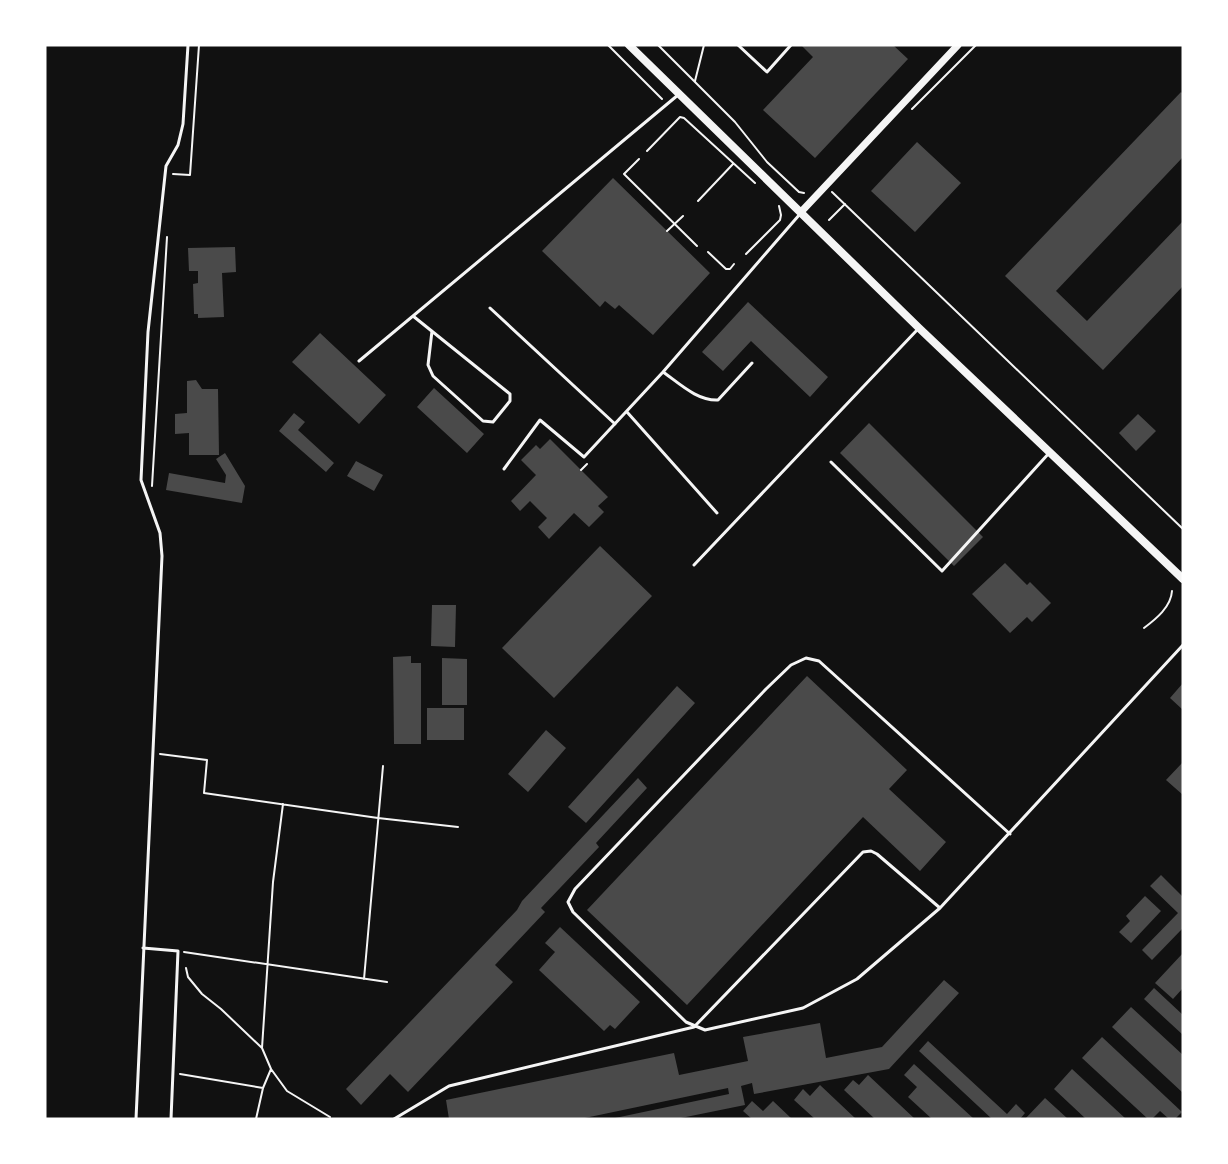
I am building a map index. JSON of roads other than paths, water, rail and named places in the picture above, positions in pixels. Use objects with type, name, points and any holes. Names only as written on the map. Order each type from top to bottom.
[{"type":"main road","points":[[629,45],[919,328],[1183,579]]},
{"type":"street","points":[[801,212],[958,45]]},
{"type":"lane","points":[[136,1119],[162,556],[160,533],[141,480],[148,332],[166,166],[178,145],[183,124],[188,45]]},
{"type":"lane","points":[[738,45],[767,72],[791,45]]},
{"type":"lane","points":[[359,361],[679,94]]},
{"type":"lane","points":[[504,470],[540,420],[584,457],[663,372],[801,212]]},
{"type":"lane","points":[[490,308],[615,424]]},
{"type":"lane","points":[[413,316],[432,331],[510,394],[510,401],[493,422],[483,421],[433,376],[428,364],[432,331]]},
{"type":"lane","points":[[694,565],[919,328]]},
{"type":"lane","points":[[663,372],[708,401],[718,400],[753,363]]},
{"type":"lane","points":[[627,412],[717,513]]},
{"type":"lane","points":[[831,462],[942,571],[979,533],[1050,452]]},
{"type":"lane","points":[[1010,834],[819,661],[806,658],[791,665],[766,689],[575,889],[568,902],[573,912],[581,920],[686,1022],[694,1027],[705,1030],[803,1008],[857,979],[940,908],[1010,834],[1183,645]]},
{"type":"lane","points":[[394,1119],[449,1086],[694,1027],[863,852],[871,851],[877,854],[940,908]]},
{"type":"lane","points":[[143,948],[178,951],[171,1119]]}]
